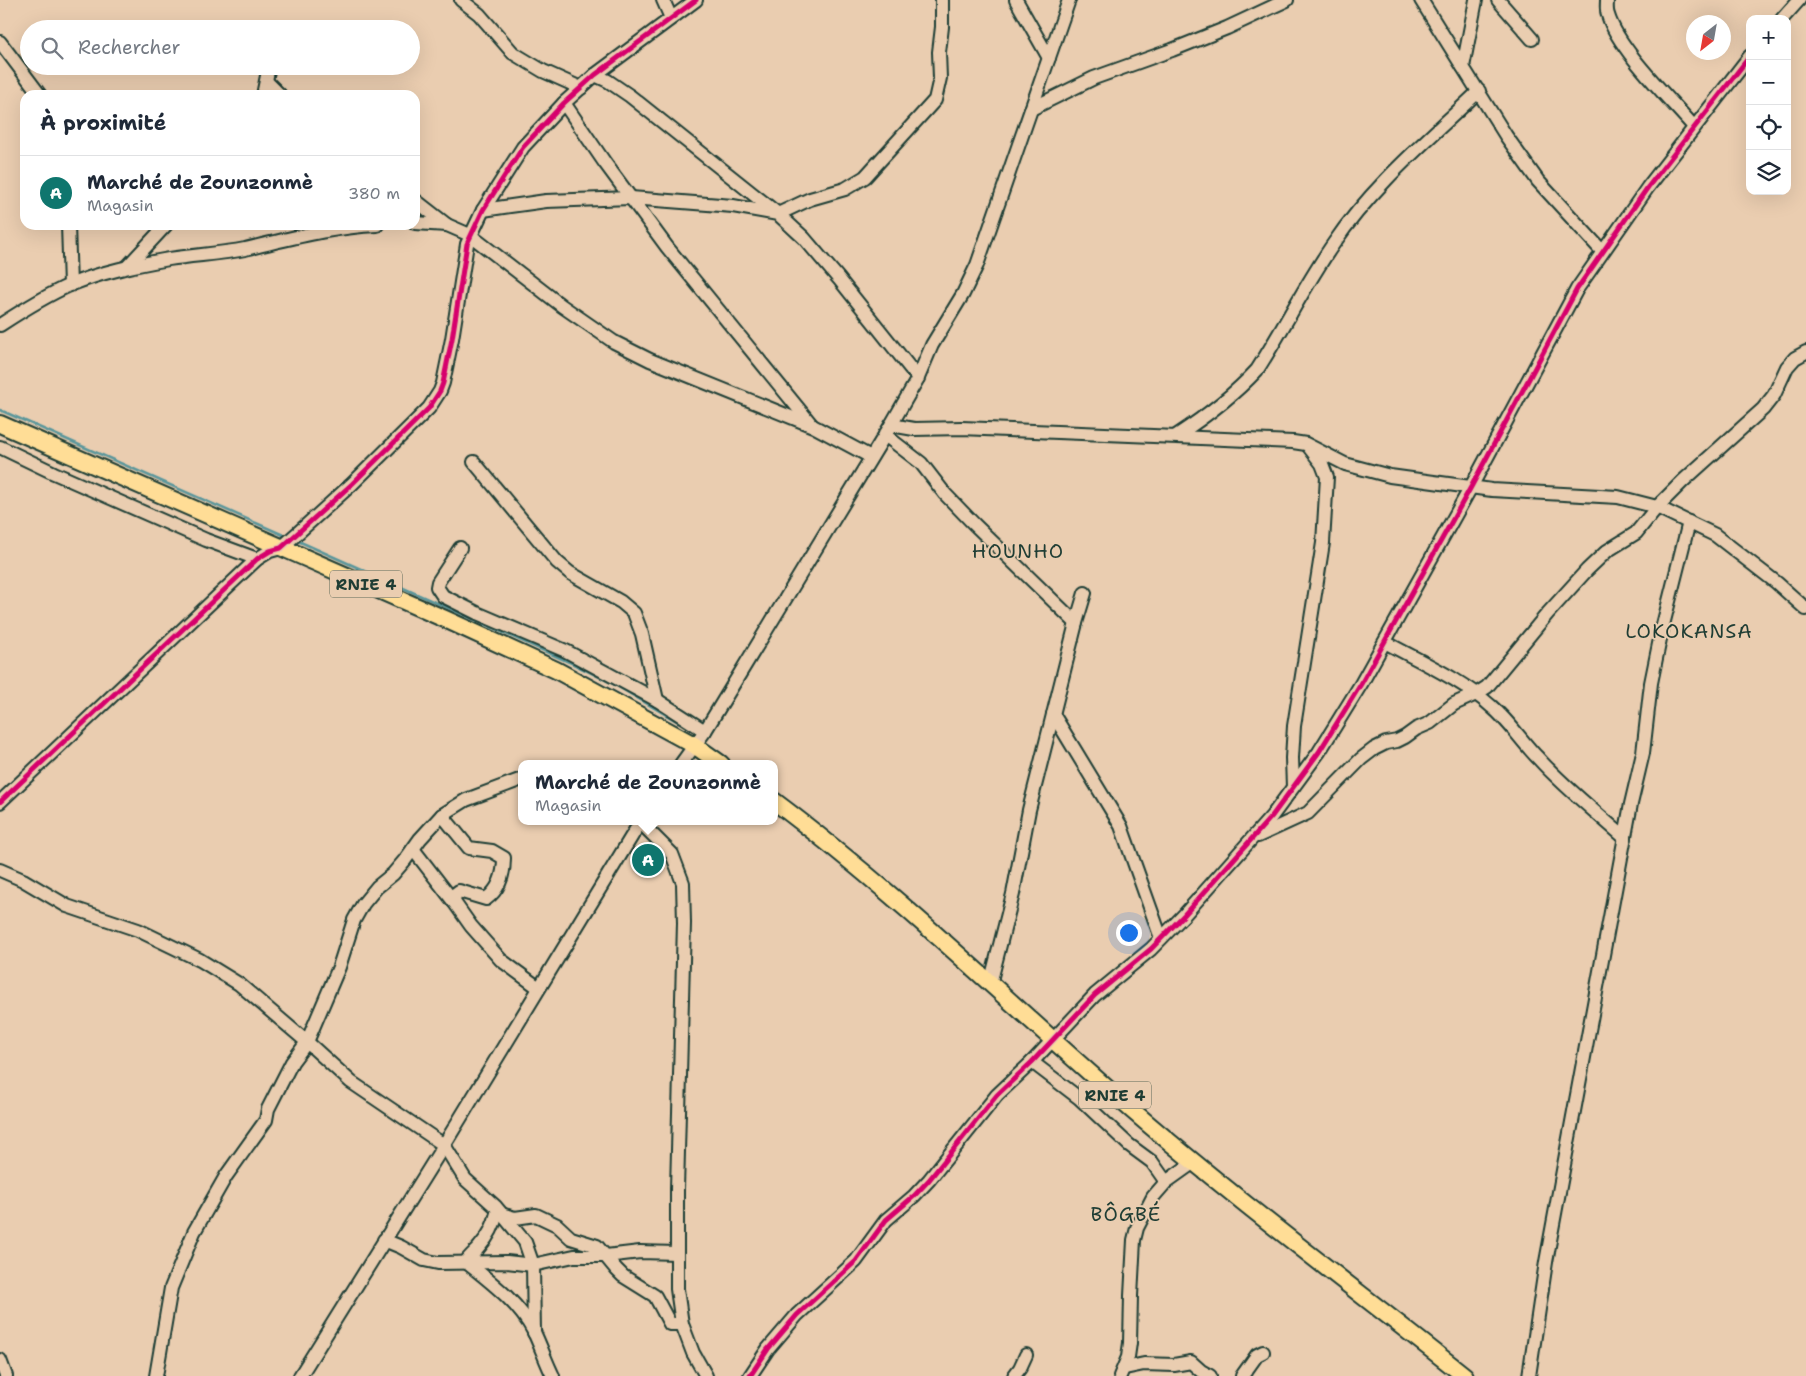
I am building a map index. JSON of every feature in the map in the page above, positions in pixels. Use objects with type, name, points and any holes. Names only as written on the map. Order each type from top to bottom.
[{"type":"main road","name":"RNIE 4","points":[[0,424],[445,619],[562,660],[715,760]]},
{"type":"main road","name":"RNIE 4","points":[[778,805],[879,884],[1052,1040],[1194,1162],[1465,1376]]},
{"type":"street","points":[[461,0],[479,14],[513,54],[543,72],[581,88]]},
{"type":"street","points":[[663,0],[671,18]]},
{"type":"street","points":[[0,802],[257,559],[270,551],[281,548],[352,484],[429,408],[444,383],[465,252],[470,235],[483,210],[523,147],[564,103],[595,75],[696,0]]},
{"type":"street","points":[[483,210],[546,201],[631,198],[733,206],[778,214],[810,199],[845,189],[858,183],[865,177],[935,100],[939,90],[940,78],[939,52],[942,27],[942,0]]},
{"type":"street","points":[[1016,0],[1049,58]]},
{"type":"street","points":[[684,760],[705,731],[888,430],[918,378],[932,345],[964,294],[977,265],[1069,0]]},
{"type":"street","points":[[1031,109],[1094,78],[1227,28],[1287,0]]},
{"type":"street","points":[[1422,0],[1506,136],[1538,181],[1602,251]]},
{"type":"street","points":[[1463,67],[1476,0]]},
{"type":"street","points":[[1498,0],[1532,39]]},
{"type":"street","points":[[1607,0],[1607,13],[1611,24],[1623,43],[1637,62],[1694,127]]},
{"type":"street","points":[[1785,15],[1798,0]]},
{"type":"street","points":[[0,42],[20,68]]},
{"type":"street","points":[[750,1376],[768,1349],[797,1315],[856,1261],[886,1220],[929,1180],[992,1101],[1032,1062],[1095,995],[1145,954],[1161,938],[1254,838],[1293,787],[1319,752],[1385,642],[1471,487],[1577,288],[1602,251],[1694,127],[1747,60]]},
{"type":"street","points":[[25,75],[36,90]]},
{"type":"street","points":[[264,90],[268,75]]},
{"type":"street","points":[[595,75],[608,81],[630,96],[778,214],[804,238],[918,378]]},
{"type":"street","points":[[267,82],[275,90]]},
{"type":"street","points":[[1176,436],[1222,403],[1257,370],[1334,242],[1387,181],[1479,91]]},
{"type":"street","points":[[564,103],[667,247],[813,426]]},
{"type":"street","points":[[420,204],[447,225],[470,235],[562,306],[614,342],[650,360],[813,426],[871,457]]},
{"type":"street","points":[[420,223],[447,225]]},
{"type":"street","points":[[68,230],[70,285]]},
{"type":"street","points":[[127,267],[161,230]]},
{"type":"street","points":[[0,325],[70,285],[127,267],[243,249],[333,230]]},
{"type":"street","points":[[1254,838],[1308,813],[1361,759],[1374,749],[1405,737],[1416,729],[1430,723],[1454,704],[1486,687],[1587,570],[1607,551],[1636,533],[1657,507],[1763,409],[1774,395],[1787,367],[1795,358],[1806,352]]},
{"type":"street","points":[[888,430],[962,428],[1293,442],[1306,444],[1336,461],[1352,467],[1390,476],[1529,493],[1618,498],[1657,507],[1715,535],[1777,583],[1806,609]]},
{"type":"street","points":[[888,430],[974,524],[1076,623]]},
{"type":"street","points":[[1293,787],[1294,726],[1322,543],[1327,477],[1322,464],[1306,444]]},
{"type":"street","points":[[0,447],[206,540],[257,559]]},
{"type":"street","points":[[474,462],[557,562],[570,573],[621,602],[634,613],[642,634],[657,700]]},
{"type":"street","points":[[1529,1376],[1546,1262],[1625,838],[1643,753],[1650,690],[1662,629],[1689,522]]},
{"type":"street","points":[[460,548],[438,582],[437,587],[443,596],[562,660],[657,700],[705,731]]},
{"type":"street","points":[[990,984],[1012,894],[1029,810],[1085,593]]},
{"type":"street","points":[[1385,642],[1476,694],[1492,707],[1538,759],[1625,838]]},
{"type":"street","points":[[1053,714],[1121,826],[1161,938]]},
{"type":"street","points":[[156,1376],[171,1288],[194,1232],[226,1176],[266,1120],[268,1109],[292,1062],[307,1042],[339,967],[354,920],[377,887],[393,874],[442,815],[466,800],[518,780]]},
{"type":"street","points":[[442,815],[469,848],[492,851],[504,858],[504,872],[493,894],[486,899],[460,891],[455,894],[454,902]]},
{"type":"street","points":[[300,1376],[444,1145],[639,825]]},
{"type":"street","points":[[644,825],[672,854],[683,882],[684,923],[677,1189],[677,1289],[682,1324],[693,1353],[706,1376]]},
{"type":"street","points":[[413,849],[471,926],[501,960],[539,988]]},
{"type":"street","points":[[0,870],[23,880],[67,906],[138,930],[200,960],[239,984],[351,1082],[444,1145],[465,1178],[502,1215],[525,1242],[534,1265],[534,1332]]},
{"type":"street","points":[[1032,1062],[1079,1098],[1129,1145],[1152,1162],[1166,1182]]},
{"type":"street","points":[[1122,1372],[1130,1343],[1134,1240],[1153,1197],[1166,1182],[1194,1162]]},
{"type":"street","points":[[466,1262],[472,1253],[479,1248],[494,1226],[497,1213],[515,1218],[536,1215],[557,1225],[571,1238],[597,1246],[623,1276],[655,1296],[670,1324],[682,1324]]},
{"type":"street","points":[[571,1238],[574,1256]]},
{"type":"street","points":[[384,1240],[424,1260],[438,1263],[507,1262],[534,1265],[574,1256],[606,1256],[640,1252],[677,1253]]},
{"type":"street","points":[[466,1262],[504,1293],[520,1312],[534,1332],[552,1376]]},
{"type":"street","points":[[1242,1376],[1257,1355],[1263,1352]]},
{"type":"street","points":[[1014,1376],[1026,1355]]},
{"type":"street","points":[[0,1360],[6,1376]]},
{"type":"street","points":[[1122,1372],[1144,1364],[1174,1365],[1191,1362],[1210,1376]]},
{"type":"waterway","points":[[0,410],[288,537]]},
{"type":"waterway","points":[[296,540],[569,662],[615,685],[678,722]]},
{"type":"cycle path","points":[[0,802],[257,559],[270,551],[281,548],[352,484],[429,408],[443,383],[467,244],[483,210],[523,147],[564,103],[595,75],[696,0]]},
{"type":"cycle path","points":[[750,1376],[768,1349],[797,1315],[856,1261],[886,1220],[929,1180],[997,1095],[1032,1062],[1095,995],[1151,949],[1184,915],[1272,816],[1319,752],[1361,684],[1471,487],[1577,289],[1648,187],[1747,60]]},
{"type":"place","name":"Marché de Zounzonmè","points":[[648,860]]},
{"type":"district","name":"HOUNHO","points":[[1018,551]]},
{"type":"district","name":"LOKOKANSA","points":[[1689,631]]},
{"type":"district","name":"BÔGBÉ","points":[[1126,1214]]}]
